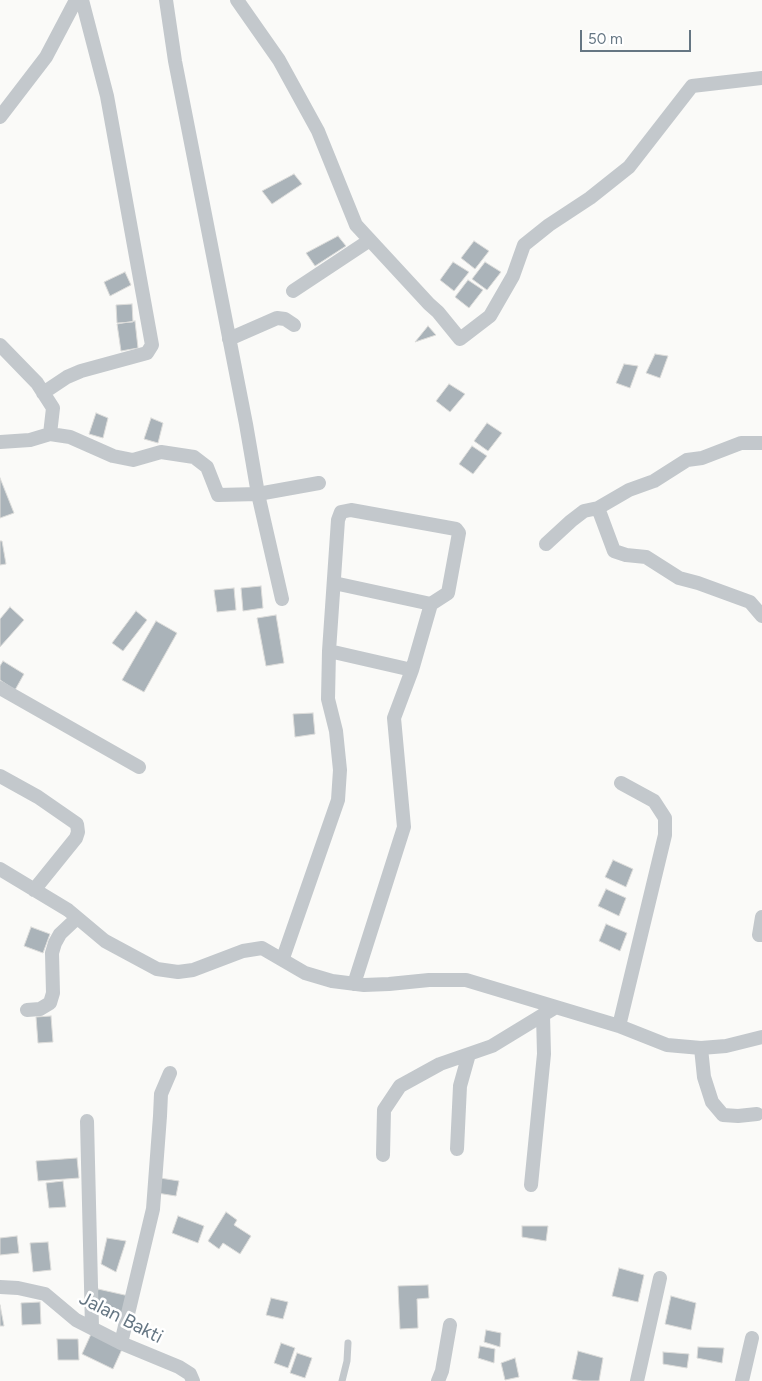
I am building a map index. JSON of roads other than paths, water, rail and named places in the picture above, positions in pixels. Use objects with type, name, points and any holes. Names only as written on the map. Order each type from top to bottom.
[{"type":"street","points":[[0,117],[46,56],[76,0]]},
{"type":"street","points":[[43,393],[67,377],[81,371],[147,353],[152,345],[106,96],[82,0]]},
{"type":"street","points":[[166,0],[175,61],[258,494],[282,599]]},
{"type":"street","points":[[237,0],[279,60],[318,131],[356,225],[438,312],[460,339],[490,316],[513,276],[524,245],[549,225],[590,198],[629,167],[692,86],[762,78]]},
{"type":"street","points":[[293,291],[370,240]]},
{"type":"street","points":[[229,338],[277,318],[285,319],[294,325]]},
{"type":"street","points":[[0,346],[37,383],[53,408],[50,434]]},
{"type":"street","points":[[0,442],[30,440],[50,434],[70,437],[113,456],[133,460],[161,452],[194,457],[207,467],[218,495],[258,494],[319,483]]},
{"type":"street","points":[[546,544],[570,521],[584,511],[598,508],[629,490],[654,481],[687,460],[702,458],[741,443],[762,444]]},
{"type":"street","points":[[598,508],[614,551],[626,555],[646,557],[679,578],[750,602],[762,616]]},
{"type":"street","points":[[283,958],[338,800],[340,770],[336,731],[328,699],[329,651],[338,520],[341,512],[351,510],[456,529],[459,533],[448,593],[431,604],[412,670],[394,718],[404,827],[354,984]]},
{"type":"street","points":[[334,583],[431,604]]},
{"type":"street","points":[[329,651],[412,670]]},
{"type":"street","points":[[0,688],[139,767]]},
{"type":"street","points":[[0,776],[38,797],[77,824],[78,832],[76,838],[34,890]]},
{"type":"street","points":[[620,1026],[665,826],[665,818],[654,801],[621,783]]},
{"type":"street","points":[[2,875],[34,890],[68,910],[106,942],[157,969],[178,972],[193,970],[243,950],[262,948],[283,958],[305,973],[332,981],[354,984],[389,984],[429,980],[466,980],[620,1026],[667,1045],[701,1048],[726,1046],[762,1037]]},
{"type":"street","points":[[762,917],[759,935],[762,935]]},
{"type":"street","points":[[27,1010],[40,1009],[50,1003],[53,993],[52,953],[55,943],[60,934],[77,918]]},
{"type":"street","points":[[383,1155],[384,1110],[400,1086],[440,1064],[492,1046],[556,1007]]},
{"type":"street","points":[[531,1184],[544,1054],[543,1015]]},
{"type":"street","points":[[701,1048],[704,1077],[712,1102],[723,1115],[757,1114]]},
{"type":"street","points":[[456,1149],[460,1086],[469,1054]]},
{"type":"street","points":[[121,1343],[152,1209],[160,1116],[160,1094],[170,1073]]},
{"type":"street","points":[[86,1121],[92,1327]]},
{"type":"street","points":[[637,1381],[660,1278]]},
{"type":"street","name":"Jalan Bakti","points":[[0,1287],[18,1288],[45,1294],[76,1320],[121,1343],[178,1367],[190,1374],[193,1381]]},
{"type":"street","points":[[438,1381],[442,1371],[450,1325]]},
{"type":"street","points":[[742,1381],[752,1338]]},
{"type":"lane","points":[[342,1381],[347,1362],[348,1344]]}]
